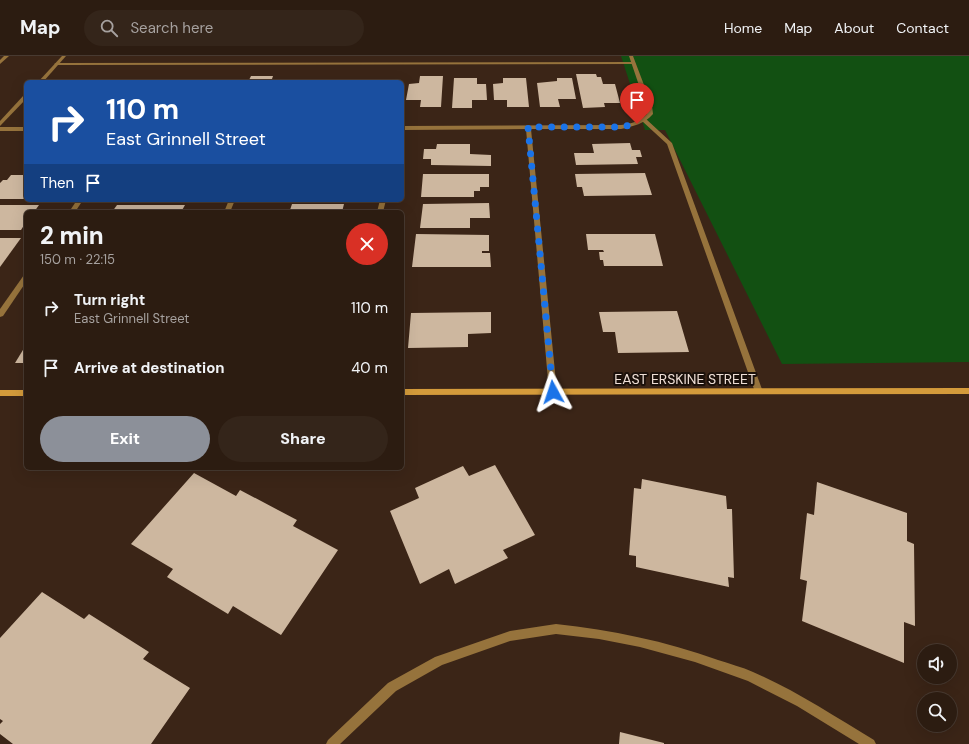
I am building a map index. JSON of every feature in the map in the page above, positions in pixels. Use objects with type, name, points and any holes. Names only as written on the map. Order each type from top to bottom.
[{"type":"street","points":[[0,63],[7,56]]},
{"type":"street","points":[[42,80],[64,56]]},
{"type":"street","points":[[404,128],[621,127],[637,124],[650,114],[649,106],[631,56]]},
{"type":"street","points":[[56,64],[633,63]]},
{"type":"street","points":[[0,124],[24,98]]},
{"type":"street","points":[[644,120],[669,143],[759,392]]},
{"type":"street","points":[[528,127],[553,392]]},
{"type":"street","points":[[0,129],[24,129]]},
{"type":"street","points":[[0,314],[24,280]]},
{"type":"street","name":"EAST ERSKINE STREET","points":[[404,392],[969,391]]},
{"type":"street","points":[[0,393],[24,393]]},
{"type":"street","points":[[332,744],[392,687],[440,660],[510,636],[556,629],[599,634],[640,642],[695,657],[750,676],[801,702],[870,744]]},
{"type":"green space","points":[[621,56],[969,56],[969,362],[782,364],[665,130],[645,130]]},
{"type":"building","points":[[576,74],[596,74],[597,77],[601,77],[603,84],[615,84],[620,103],[604,103],[605,107],[583,108]]},
{"type":"building","points":[[251,76],[273,76],[272,80],[249,80]]},
{"type":"building","points":[[420,76],[443,76],[441,107],[420,107],[421,100],[406,100],[409,84],[419,83]]},
{"type":"building","points":[[454,78],[477,78],[477,84],[486,84],[487,100],[472,100],[472,108],[452,108]]},
{"type":"building","points":[[503,78],[526,78],[529,107],[507,107],[507,100],[494,100],[493,84],[503,83]]},
{"type":"building","points":[[557,78],[572,78],[576,99],[558,99],[560,107],[540,107],[537,83],[557,81]]},
{"type":"building","points":[[630,143],[632,150],[640,150],[642,157],[636,157],[638,164],[576,165],[574,153],[594,153],[592,144]]},
{"type":"building","points":[[437,144],[470,144],[470,154],[491,155],[491,166],[431,165],[431,159],[423,159],[424,149],[436,149]]},
{"type":"building","points":[[645,173],[652,195],[584,196],[582,187],[577,187],[575,174]]},
{"type":"building","points":[[423,174],[489,174],[489,187],[480,187],[480,191],[474,191],[474,197],[421,197]]},
{"type":"building","points":[[11,175],[24,175],[24,199],[0,199],[0,183],[3,180],[7,180]]},
{"type":"building","points":[[489,203],[490,218],[470,218],[470,228],[420,228],[423,204]]},
{"type":"building","points":[[292,204],[344,204],[342,210],[290,210]]},
{"type":"building","points":[[0,205],[39,205],[35,210],[24,210],[24,225],[21,230],[0,230]]},
{"type":"building","points":[[117,205],[185,205],[182,210],[113,210]]},
{"type":"building","points":[[416,234],[489,235],[489,251],[482,251],[482,253],[490,253],[491,267],[412,267]]},
{"type":"building","points":[[586,234],[655,234],[663,266],[604,266],[603,260],[600,260],[599,252],[604,252],[603,250],[588,250]]},
{"type":"building","points":[[0,238],[21,238],[0,267]]},
{"type":"building","points":[[677,311],[689,352],[618,353],[615,332],[603,332],[599,312]]},
{"type":"building","points":[[491,312],[491,333],[468,334],[468,347],[408,348],[411,313]]},
{"type":"building","points":[[24,348],[24,363],[15,363]]},
{"type":"building","points":[[495,465],[535,535],[503,550],[508,558],[455,584],[449,569],[420,584],[390,511],[419,498],[415,488],[463,466],[469,476]]},
{"type":"building","points":[[194,473],[236,496],[240,490],[297,520],[293,526],[338,550],[281,635],[233,606],[228,614],[167,577],[173,569],[131,544]]},
{"type":"building","points":[[642,479],[726,496],[727,509],[732,509],[734,578],[728,577],[729,587],[636,567],[636,556],[629,555],[634,488],[641,489]]},
{"type":"building","points":[[817,482],[907,513],[907,541],[914,544],[915,626],[904,622],[904,663],[802,621],[807,581],[800,579],[807,513],[814,515]]},
{"type":"building","points":[[42,592],[84,619],[89,614],[149,652],[143,659],[190,688],[151,744],[13,744],[0,734],[0,724],[3,721],[0,719],[0,638]]},
{"type":"building","points":[[620,732],[664,743],[664,744],[619,744]]},
{"type":"route","points":[[553,392],[528,127],[621,127],[637,124]]}]
